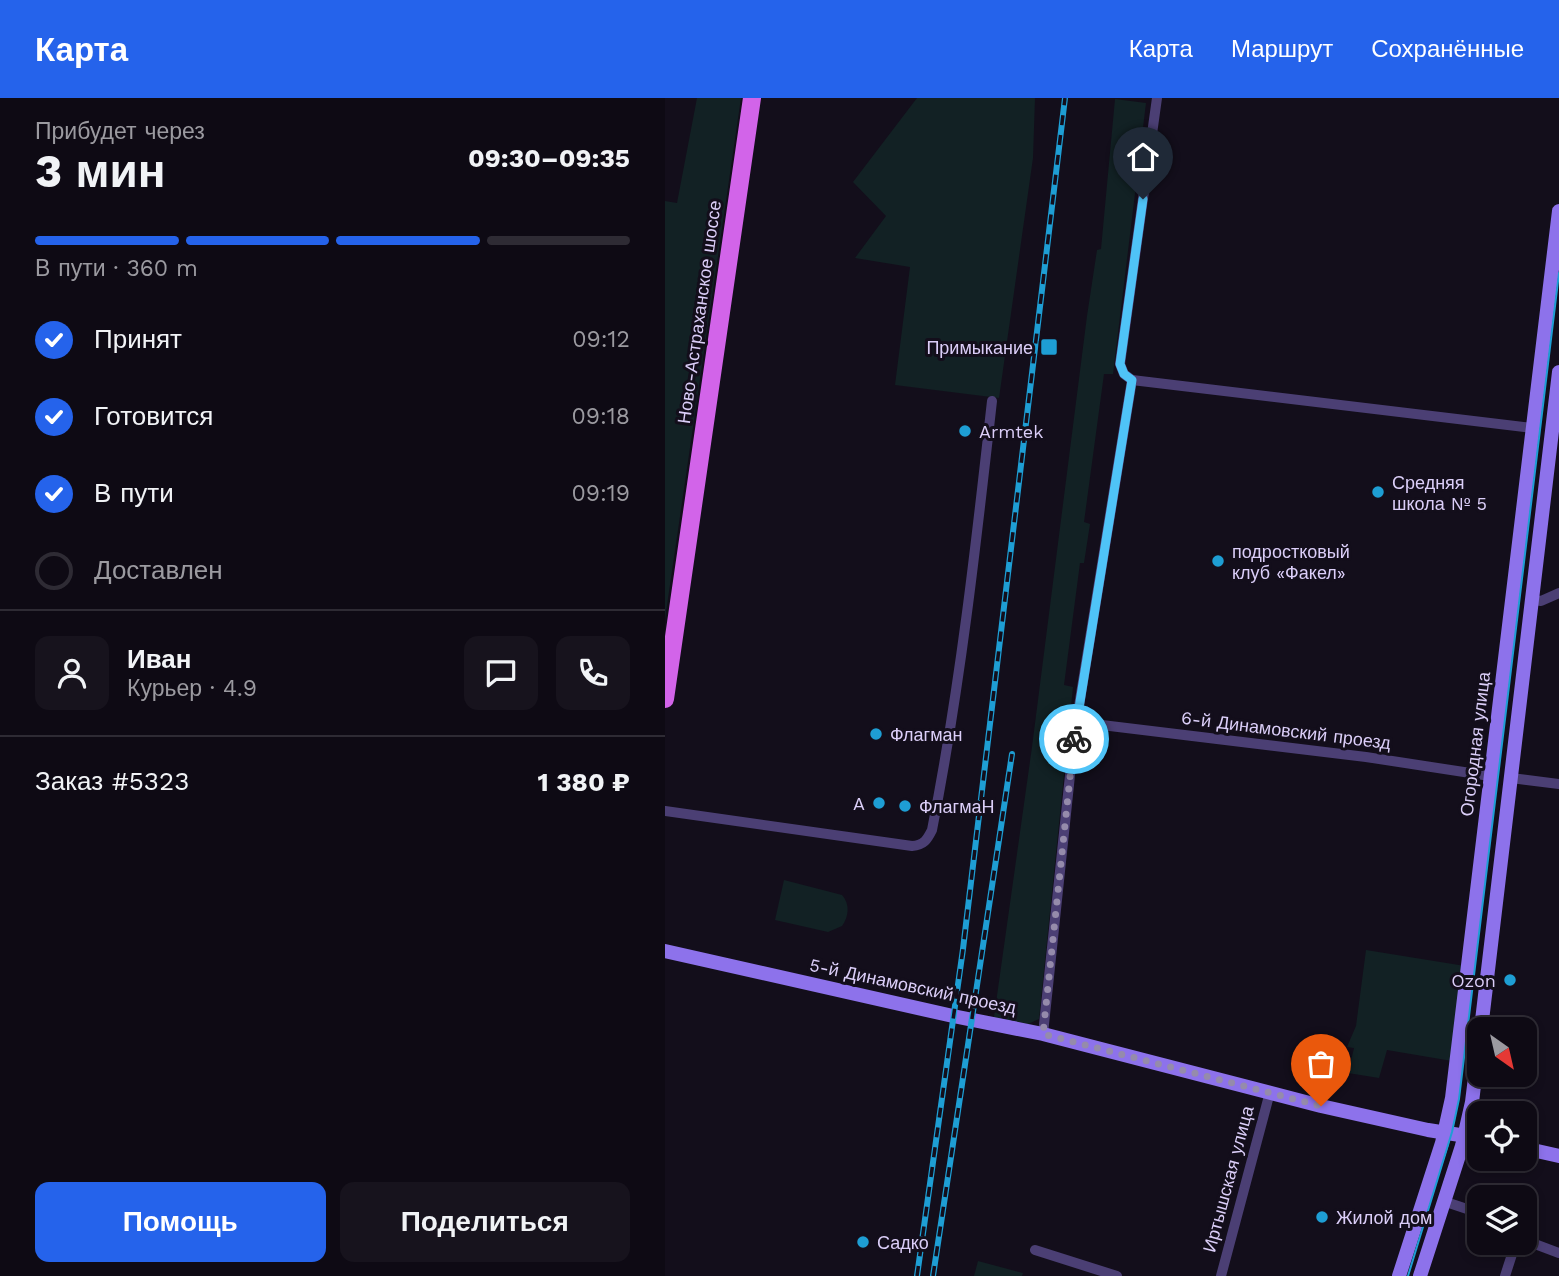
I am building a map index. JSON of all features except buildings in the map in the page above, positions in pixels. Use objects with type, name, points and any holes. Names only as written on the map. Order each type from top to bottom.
[{"type":"main road","name":"Ново-Астраханское шоссе","points":[[665,699],[752,98]]},
{"type":"street","points":[[1157,98],[1120,364],[1124,374],[1132,380],[1533,428]]},
{"type":"street","name":"Огородная улица","points":[[1399,1276],[1444,1132],[1457,1063],[1559,211]]},
{"type":"street","points":[[1482,1017],[1556,430],[1559,372]]},
{"type":"street","points":[[1043,1034],[1056,891],[1077,722],[1132,380]]},
{"type":"street","points":[[665,811],[912,846],[926,841],[932,830],[950,740],[992,401]]},
{"type":"street","points":[[1533,600],[1541,601],[1559,593]]},
{"type":"street","name":"6-й Динамовский проезд","points":[[1077,722],[1366,757],[1490,776]]},
{"type":"street","points":[[1511,778],[1559,784]]},
{"type":"street","name":"5-й Динамовский проезд","points":[[665,951],[953,1017],[1043,1034],[1335,1110],[1467,1136]]},
{"type":"street","name":"Иртышская улица","points":[[1221,1276],[1270,1092]]},
{"type":"street","points":[[1420,1276],[1443,1201],[1467,1148]]},
{"type":"street","points":[[1537,1151],[1559,1156]]},
{"type":"street","points":[[1443,1201],[1467,1209]]},
{"type":"street","points":[[1537,1245],[1559,1253]]},
{"type":"street","points":[[1035,1250],[1117,1276]]},
{"type":"street","points":[[1505,1276],[1512,1255]]},
{"type":"shaded area","points":[[697,98],[741,98],[665,619],[665,201],[677,203]]},
{"type":"shaded area","points":[[917,98],[1035,98],[1033,158],[999,398],[895,385],[910,267],[855,258],[886,216],[853,182]]},
{"type":"shaded area","points":[[1115,99],[1146,103],[1113,374],[1104,374],[1084,522],[1090,524],[1084,563],[1080,563],[1064,685],[1073,687],[1039,1019],[1028,1024],[994,1017],[1032,747],[1087,316],[1097,250],[1101,249]]},
{"type":"shaded area","points":[[784,880],[842,895],[848,910],[842,926],[828,932],[775,920]]},
{"type":"shaded area","points":[[1366,950],[1465,966],[1452,1061],[1387,1050],[1379,1078],[1348,1073],[1354,1048],[1347,1047],[1356,1026]]},
{"type":"shaded area","points":[[978,1261],[1023,1273],[1022,1276],[974,1276]]},
{"type":"tram line","points":[[1408,1276],[1452,1132],[1459,1099],[1559,273]]},
{"type":"railway","points":[[917,1276],[963,949],[1065,98]]},
{"type":"railway","points":[[933,1276],[1012,754]]},
{"type":"way so far","points":[[1074,739],[1043,1034],[1321,1106]]},
{"type":"place","name":"Примыкание","points":[[1049,347]]},
{"type":"place","name":"Armtek","points":[[965,431]]},
{"type":"place","name":"Средняя школа № 5","points":[[1378,492]]},
{"type":"place","name":"подростковый клуб «Факел»","points":[[1218,561]]},
{"type":"place","name":"Флагман","points":[[876,734]]},
{"type":"place","name":"A","points":[[879,803]]},
{"type":"place","name":"ФлагмаН","points":[[905,806]]},
{"type":"place","name":"Ozon","points":[[1510,980]]},
{"type":"place","name":"Жилой дом","points":[[1322,1217]]},
{"type":"place","name":"Садко","points":[[863,1242]]},
{"type":"route","points":[[1074,739],[1132,380],[1124,374],[1120,364],[1143,199]]}]
